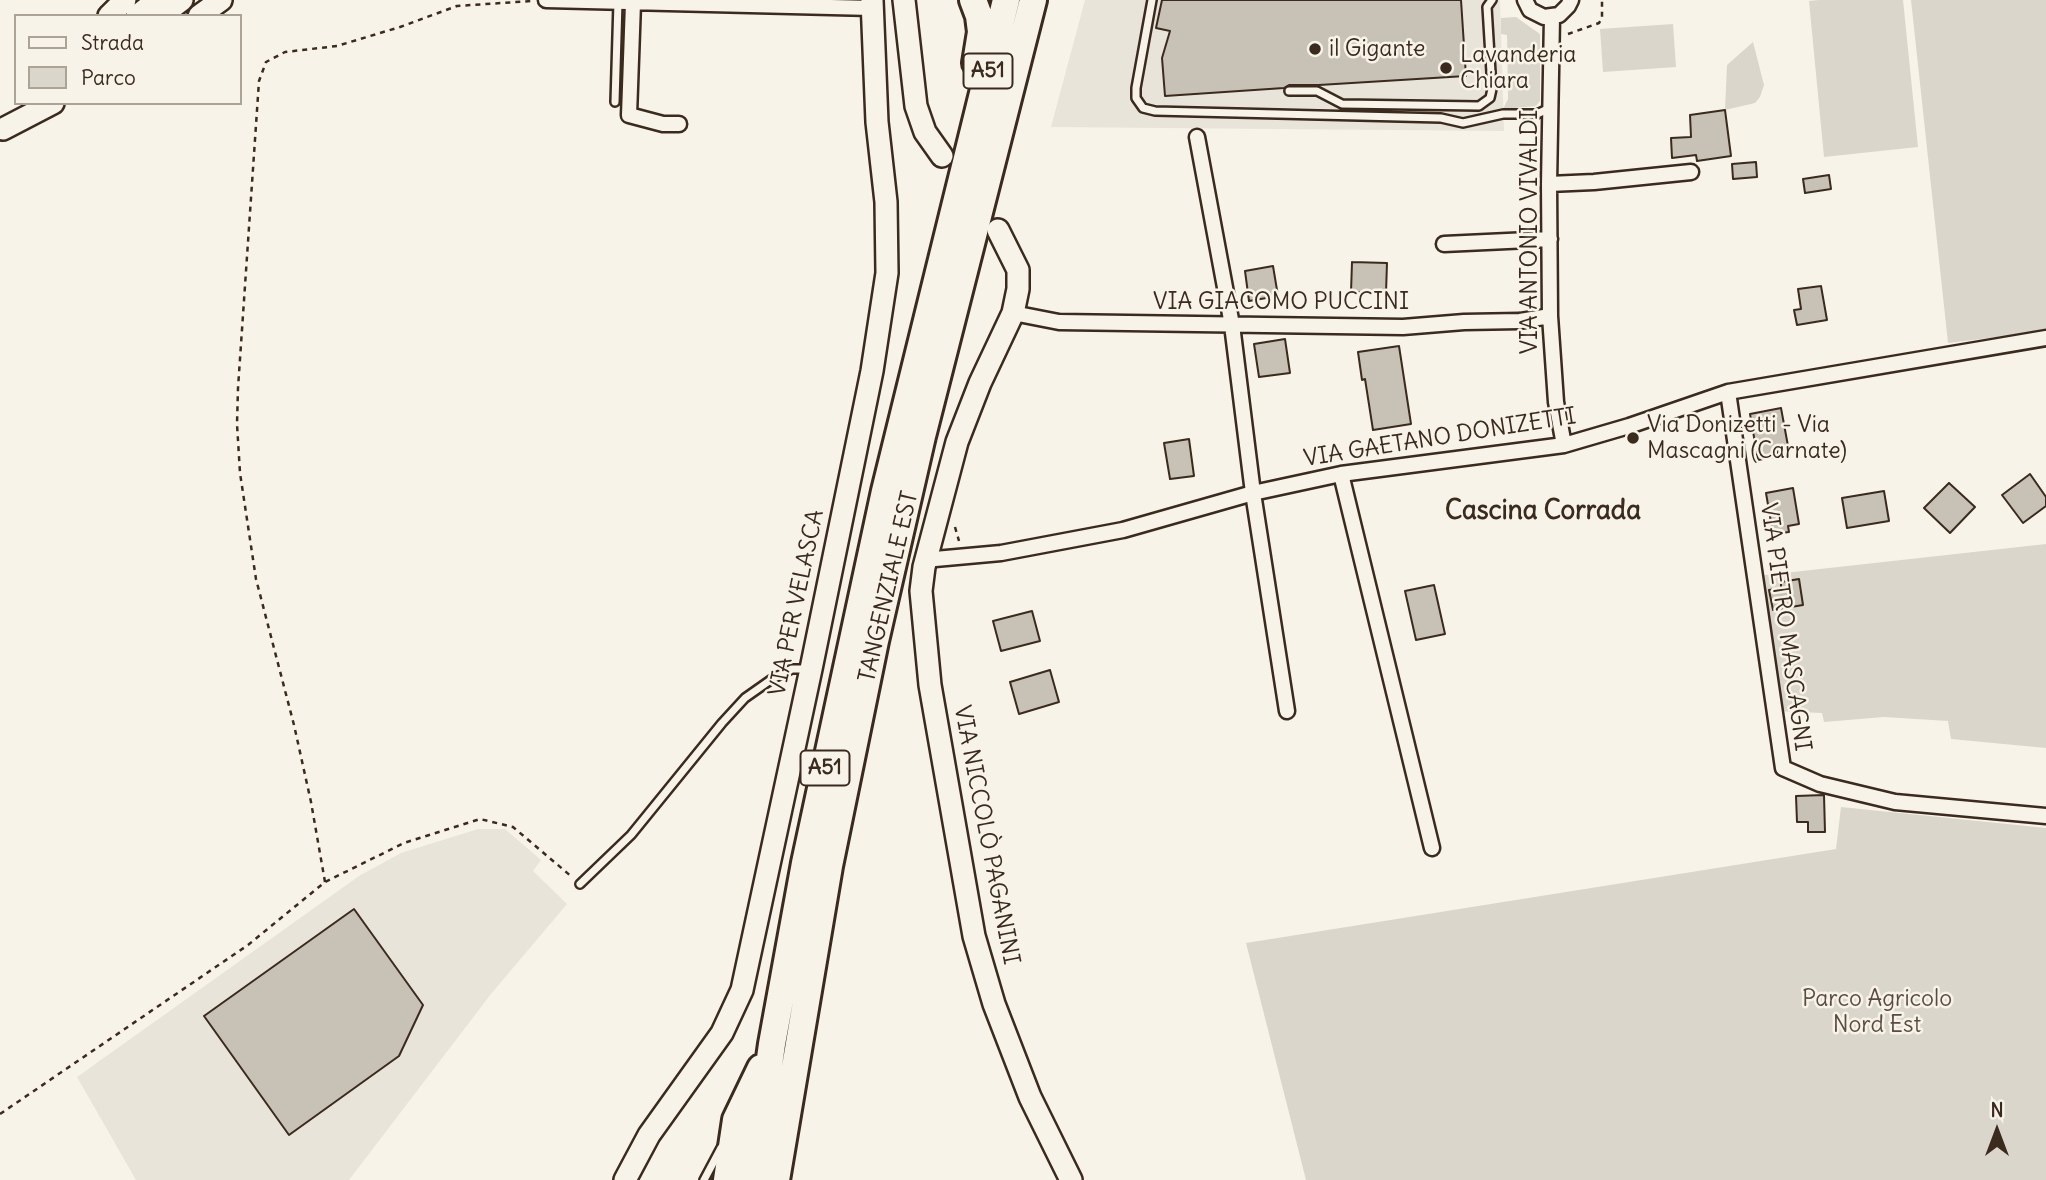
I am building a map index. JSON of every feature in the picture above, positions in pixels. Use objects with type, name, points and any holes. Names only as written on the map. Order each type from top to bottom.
[{"type":"highway","points":[[970,142],[968,101],[981,40],[979,16],[973,0]]},
{"type":"highway","name":"TANGENZIALE EST","points":[[752,1180],[772,1044],[805,863],[883,504],[1006,0]]},
{"type":"highway","points":[[1030,11],[1047,0]]},
{"type":"highway","name":"TANGENZIALE EST","points":[[776,1180],[825,890],[875,641],[922,436],[1030,11]]},
{"type":"highway","points":[[727,1180],[736,1120],[772,1044]]},
{"type":"street","points":[[110,14],[125,0]]},
{"type":"street","points":[[140,14],[157,0]]},
{"type":"street","points":[[164,14],[182,0]]},
{"type":"street","points":[[202,14],[221,0]]},
{"type":"street","points":[[546,0],[872,4]]},
{"type":"street","points":[[904,0],[916,106],[925,132],[942,156]]},
{"type":"street","points":[[1525,0],[1536,15],[1552,17],[1564,11],[1571,0]]},
{"type":"street","points":[[633,3],[629,115],[663,124],[679,124]]},
{"type":"street","name":"VIA PER VELASCA","points":[[625,1180],[649,1135],[722,1032],[742,990],[811,669],[872,371],[887,273],[886,202],[877,122],[872,4]]},
{"type":"street","name":"VIA ANTONIO VIVALDI","points":[[1552,17],[1550,316],[1556,402],[1564,445]]},
{"type":"street","points":[[2,130],[25,105]]},
{"type":"street","points":[[2,130],[31,105]]},
{"type":"street","points":[[2,130],[37,105]]},
{"type":"street","points":[[2,130],[49,105]]},
{"type":"street","points":[[1197,137],[1232,325],[1253,493],[1287,711]]},
{"type":"street","points":[[1549,184],[1691,172]]},
{"type":"street","name":"VIA NICCOLÒ PAGANINI","points":[[998,230],[1018,270],[1018,289],[1013,313],[969,409],[957,442],[942,495],[921,591],[930,685],[974,936],[994,1004],[1034,1107],[1071,1180]]},
{"type":"street","points":[[1444,244],[1550,239]]},
{"type":"street","name":"VIA GIACOMO PUCCINI","points":[[1013,313],[1059,322],[1403,327],[1520,321],[1550,316]]},
{"type":"street","name":"VIA GAETANO DONIZETTI","points":[[929,559],[943,561],[1001,554],[1123,530],[1253,493],[1341,474],[1564,445],[1728,392],[2046,338]]},
{"type":"street","name":"VIA PIETRO MASCAGNI","points":[[1728,392],[1783,768],[1820,784],[1895,802],[2046,816]]},
{"type":"street","points":[[1341,474],[1432,848]]},
{"type":"lane","points":[[1152,0],[1136,98],[1143,107],[1155,111],[1441,118],[1463,123],[1503,114],[1537,114],[1552,107]]},
{"type":"lane","points":[[1289,91],[1317,91],[1342,104],[1479,106],[1490,98],[1492,89],[1487,7],[1492,0]]},
{"type":"lane","points":[[615,102],[618,2]]},
{"type":"lane","points":[[580,884],[631,835],[722,723],[746,698],[772,679],[792,669],[811,669]]},
{"type":"lane","points":[[704,1180],[736,1120]]},
{"type":"path","points":[[325,882],[295,725],[256,579],[240,473],[238,388],[259,81],[266,62],[285,52],[337,46],[457,6],[546,0]]},
{"type":"path","points":[[1565,36],[1599,23],[1602,19],[1602,0]]},
{"type":"path","points":[[0,1114],[248,945],[325,882],[404,843],[480,820],[513,827],[580,884]]},
{"type":"shaded area","points":[[1085,0],[1500,0],[1504,131],[1051,127]]},
{"type":"shaded area","points":[[478,829],[505,829],[541,860],[533,871],[567,904],[491,994],[349,1180],[136,1180],[77,1077],[359,876],[401,853]]},
{"type":"green space","points":[[1903,0],[1918,147],[1824,157],[1809,1]]},
{"type":"green space","points":[[1911,0],[2046,0],[2046,331],[1948,343]]},
{"type":"green space","points":[[1516,17],[1540,34],[1540,101],[1536,106],[1503,109],[1508,99],[1507,35],[1501,34],[1501,18]]},
{"type":"green space","points":[[1673,24],[1676,67],[1603,72],[1600,29]]},
{"type":"green space","points":[[1753,42],[1764,85],[1760,97],[1755,103],[1725,110],[1727,65]]},
{"type":"green space","points":[[2046,544],[2046,748],[1951,739],[1948,721],[1884,717],[1824,722],[1822,713],[1777,711],[1757,576]]},
{"type":"green space","name":"Parco Agricolo Nord Est","points":[[1841,807],[2046,828],[2046,1180],[1306,1180],[1246,943],[1836,849]]},
{"type":"building","name":"il Gigante","points":[[1162,0],[1461,0],[1466,76],[1289,85],[1284,88],[1165,96],[1162,58],[1170,31],[1156,28]]},
{"type":"building","points":[[1725,110],[1731,156],[1697,161],[1696,155],[1672,158],[1671,138],[1691,137],[1690,115]]},
{"type":"building","points":[[1756,162],[1757,177],[1733,179],[1732,164]]},
{"type":"building","points":[[1829,175],[1831,189],[1805,193],[1803,179]]},
{"type":"building","points":[[1352,262],[1387,263],[1386,293],[1351,292]]},
{"type":"building","points":[[1273,266],[1278,296],[1249,301],[1245,271]]},
{"type":"building","points":[[1821,286],[1827,320],[1797,325],[1794,310],[1801,309],[1798,289]]},
{"type":"building","points":[[1285,339],[1290,373],[1259,377],[1254,344]]},
{"type":"building","points":[[1399,346],[1411,424],[1373,430],[1358,352]]},
{"type":"building","points":[[1781,408],[1788,446],[1777,448],[1778,456],[1758,460],[1750,414]]},
{"type":"building","points":[[1189,439],[1194,476],[1170,479],[1164,443]]},
{"type":"building","points":[[2030,474],[2046,497],[2046,506],[2023,523],[2002,495]]},
{"type":"building","points":[[1949,483],[1975,507],[1950,533],[1924,508]]},
{"type":"building","points":[[1793,488],[1799,524],[1788,526],[1789,532],[1773,534],[1766,493]]},
{"type":"building","points":[[1884,491],[1889,521],[1847,528],[1842,498]]},
{"type":"building","points":[[1799,579],[1803,605],[1773,610],[1769,590],[1781,588],[1781,582]]},
{"type":"building","points":[[1434,585],[1445,634],[1416,640],[1405,591]]},
{"type":"building","points":[[1032,611],[1040,641],[1001,651],[993,621]]},
{"type":"building","points":[[1050,670],[1059,702],[1019,714],[1010,682]]},
{"type":"building","points":[[1824,795],[1825,832],[1808,832],[1808,822],[1797,822],[1796,796]]},
{"type":"building","points":[[354,909],[423,1005],[399,1056],[289,1135],[204,1016]]},
{"type":"place","name":"il Gigante","points":[[1315,49]]},
{"type":"place","name":"Lavanderia Chiara","points":[[1446,68]]},
{"type":"place","name":"Via Donizetti - Via Mascagni (Carnate)","points":[[1633,438]]},
{"type":"district","name":"Cascina Corrada","points":[[1543,512]]}]
